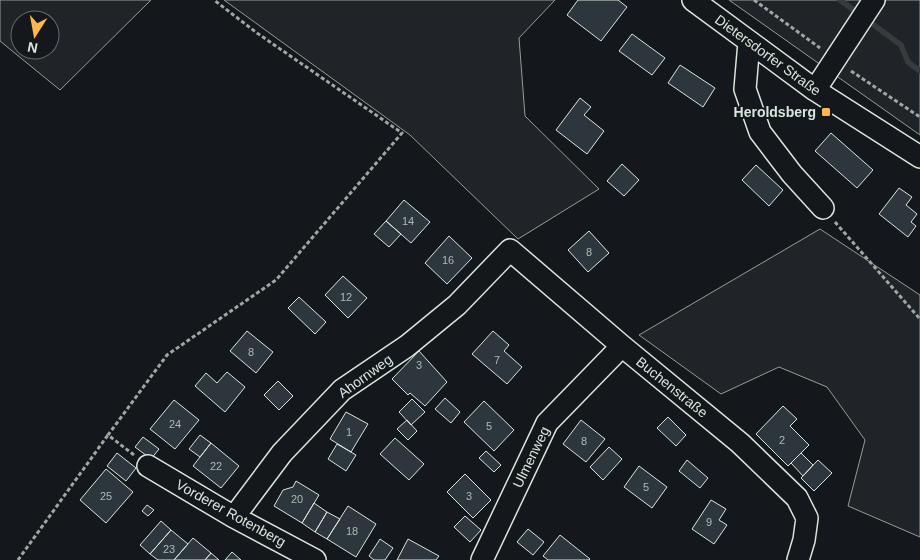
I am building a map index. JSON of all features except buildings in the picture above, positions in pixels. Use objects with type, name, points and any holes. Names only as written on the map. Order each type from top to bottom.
[{"type":"street","name":"Dietersdorfer Straße","points":[[693,0],[815,90],[920,157]]},
{"type":"street","points":[[815,90],[873,3]]},
{"type":"street","points":[[749,42],[745,89],[760,132],[792,174],[823,208]]},
{"type":"street","name":"Buchenstraße","points":[[510,250],[622,346],[740,443],[797,498],[806,518],[804,540],[798,560]]},
{"type":"street","name":"Ahornweg","points":[[234,517],[282,453],[342,390],[406,346],[457,305],[510,250]]},
{"type":"street","name":"Ulmenweg","points":[[482,560],[547,422],[622,346]]},
{"type":"street","name":"Vorderer Rotenberg","points":[[148,466],[234,517],[315,560]]},
{"type":"path","points":[[18,560],[168,355],[276,280],[402,133],[257,33],[214,0]]},
{"type":"path","points":[[754,0],[835,60],[920,117]]},
{"type":"path","points":[[823,208],[920,319]]},
{"type":"path","points":[[108,435],[148,466]]},
{"type":"shaded area","points":[[0,0],[151,0],[60,90],[23,60],[60,60],[60,10],[10,10],[10,49],[0,41]]},
{"type":"shaded area","points":[[224,0],[555,0],[519,38],[525,116],[599,189],[518,239],[410,135]]},
{"type":"shaded area","points":[[729,0],[920,0],[920,135]]},
{"type":"shaded area","points":[[820,229],[920,295],[920,537],[848,506],[865,440],[827,387],[779,367],[721,394],[639,335]]},
{"type":"waterway","points":[[840,0],[901,45],[908,62],[920,71]]},
{"type":"place","name":"Heroldsberg","points":[[826,112]]}]
